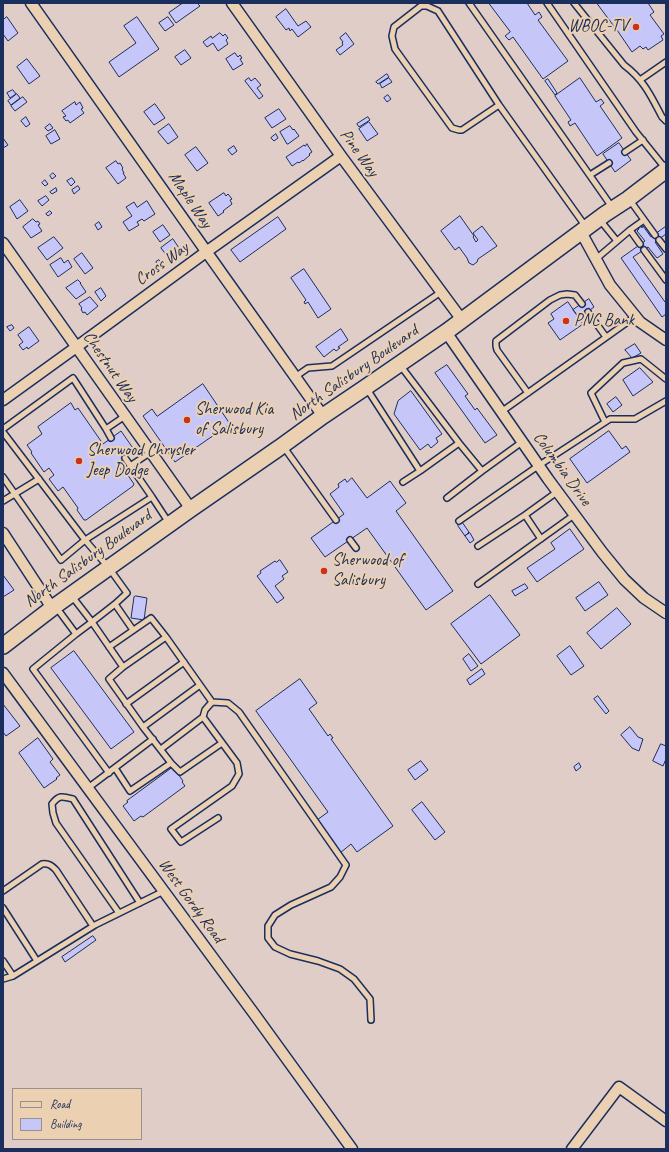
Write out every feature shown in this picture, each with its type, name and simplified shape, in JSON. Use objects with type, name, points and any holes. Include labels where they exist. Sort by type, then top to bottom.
[{"type":"main road","name":"North Salisbury Boulevard","points":[[3,646],[54,607],[191,509],[446,332],[666,170]]},
{"type":"street","name":"Maple Way","points":[[31,3],[323,416]]},
{"type":"street","name":"Pine Way","points":[[232,3],[341,156],[462,320]]},
{"type":"street","name":"Cross Way","points":[[3,400],[341,156]]},
{"type":"street","points":[[584,230],[596,259],[610,285],[645,325],[666,340]]},
{"type":"street","name":"Chestnut Way","points":[[3,243],[191,509]]},
{"type":"street","name":"Columbia Drive","points":[[446,332],[523,442],[538,466],[602,552],[624,579],[644,598],[666,613]]},
{"type":"street","points":[[3,533],[54,607]]},
{"type":"street","name":"West Gordy Road","points":[[3,673],[352,1149]]},
{"type":"street","points":[[572,1149],[619,1087],[666,1121]]},
{"type":"lane","points":[[469,3],[613,208]]},
{"type":"lane","points":[[547,3],[643,140],[666,170]]},
{"type":"lane","points":[[574,3],[624,65],[646,86],[662,117],[666,121]]},
{"type":"lane","points":[[499,105],[462,130],[452,128],[395,49],[392,36],[394,27],[421,6],[427,6],[438,12],[584,230]]},
{"type":"lane","points":[[640,80],[666,62]]},
{"type":"lane","points":[[625,152],[643,140]]},
{"type":"lane","points":[[590,175],[609,163]]},
{"type":"lane","points":[[628,199],[651,232]]},
{"type":"lane","points":[[599,218],[617,241]]},
{"type":"lane","points":[[596,259],[644,220]]},
{"type":"lane","points":[[630,230],[640,240]]},
{"type":"lane","points":[[659,240],[666,248]]},
{"type":"lane","points":[[644,250],[666,280]]},
{"type":"lane","points":[[295,377],[308,368],[332,366],[441,292]]},
{"type":"lane","points":[[528,393],[498,350],[496,341],[550,300],[560,295],[575,295],[582,304]]},
{"type":"lane","points":[[588,312],[606,337]]},
{"type":"lane","points":[[501,412],[636,316]]},
{"type":"lane","points":[[605,422],[591,393],[623,363],[641,359],[666,379]]},
{"type":"lane","points":[[400,364],[459,443],[482,471]]},
{"type":"lane","points":[[109,773],[34,669],[127,593],[3,431],[73,378],[112,438]]},
{"type":"lane","points":[[366,387],[420,471]]},
{"type":"lane","points":[[459,521],[538,466],[610,419],[635,419],[666,402]]},
{"type":"lane","points":[[106,429],[125,416]]},
{"type":"lane","points":[[447,498],[523,442]]},
{"type":"lane","points":[[403,482],[459,443]]},
{"type":"lane","points":[[282,446],[336,520]]},
{"type":"lane","points":[[130,466],[151,452]]},
{"type":"lane","points":[[125,458],[170,524]]},
{"type":"lane","points":[[3,477],[61,560],[85,540],[152,497]]},
{"type":"lane","points":[[3,501],[39,479]]},
{"type":"lane","points":[[478,546],[557,492]]},
{"type":"lane","points":[[525,515],[542,539]]},
{"type":"lane","points":[[478,584],[574,515]]},
{"type":"lane","points":[[350,540],[356,548]]},
{"type":"lane","points":[[71,595],[92,622],[123,667]]},
{"type":"lane","points":[[115,604],[133,630]]},
{"type":"lane","points":[[54,607],[76,634]]},
{"type":"lane","points":[[109,647],[151,618],[212,702]]},
{"type":"lane","points":[[166,637],[108,679],[153,740],[180,772],[222,743]]},
{"type":"lane","points":[[126,704],[184,662]]},
{"type":"lane","points":[[143,727],[200,686]]},
{"type":"lane","points":[[218,818],[181,842],[171,829],[232,786],[239,774],[237,763],[204,717],[204,710],[212,702],[228,703],[239,712],[346,866],[340,877],[331,887],[291,905],[275,915],[268,926],[268,938],[275,947],[290,954],[318,961],[340,969],[354,979],[370,999],[371,1020]]},
{"type":"lane","points":[[161,749],[204,717]]},
{"type":"lane","points":[[88,788],[153,740]]},
{"type":"lane","points":[[115,768],[130,791],[171,763]]},
{"type":"lane","points":[[119,913],[56,823],[52,804],[57,798],[64,796],[73,799],[140,903]]},
{"type":"lane","points":[[3,891],[42,864],[46,863],[56,870],[93,926]]},
{"type":"lane","points":[[3,980],[13,976],[93,926],[164,891]]},
{"type":"lane","points":[[3,908],[37,961]]},
{"type":"lane","points":[[3,961],[13,976]]},
{"type":"building","points":[[183,3],[197,3],[200,6],[176,23],[169,13]]},
{"type":"building","points":[[489,3],[527,3],[535,15],[539,12],[542,17],[538,20],[568,61],[543,79],[513,37],[509,40],[505,36],[510,32]]},
{"type":"building","name":"WBOC-TV","points":[[597,3],[648,3],[654,12],[650,15],[664,34],[661,36],[663,40],[648,50],[646,47],[643,49],[640,46],[632,52],[617,30],[615,31],[612,28],[614,27]]},
{"type":"building","points":[[286,9],[298,26],[306,21],[311,27],[298,37],[292,29],[290,31],[289,28],[286,30],[276,17]]},
{"type":"building","points":[[7,17],[18,33],[8,41],[3,34],[3,20]]},
{"type":"building","points":[[137,17],[159,49],[119,77],[109,62],[136,43],[124,26]]},
{"type":"building","points":[[168,17],[174,25],[165,31],[159,23]]},
{"type":"building","points":[[220,33],[223,36],[225,34],[228,38],[226,40],[228,44],[218,51],[213,43],[207,47],[203,42],[211,36],[212,38]]},
{"type":"building","points":[[346,33],[354,44],[340,55],[336,50],[343,45],[340,38]]},
{"type":"building","points":[[185,50],[191,58],[181,65],[175,57]]},
{"type":"building","points":[[235,53],[238,57],[240,55],[242,58],[240,59],[243,64],[233,70],[226,59]]},
{"type":"building","points":[[27,59],[40,76],[29,84],[17,67]]},
{"type":"building","points":[[387,74],[389,77],[378,84],[376,82]]},
{"type":"building","points":[[249,78],[251,81],[255,78],[261,85],[257,88],[263,96],[259,99],[245,81]]},
{"type":"building","points":[[389,78],[392,82],[382,88],[380,84]]},
{"type":"building","points":[[580,78],[596,102],[601,99],[604,103],[600,106],[622,138],[597,156],[575,123],[570,126],[568,122],[571,120],[555,96]]},
{"type":"building","points":[[548,79],[557,93],[555,95],[545,81]]},
{"type":"building","points":[[13,90],[16,94],[10,98],[7,93]]},
{"type":"building","points":[[17,94],[20,98],[11,105],[8,101]]},
{"type":"building","points":[[388,95],[391,99],[387,102],[384,98]]},
{"type":"building","points":[[23,97],[27,102],[15,111],[11,106]]},
{"type":"building","points":[[75,102],[76,105],[80,102],[83,108],[81,109],[84,113],[70,123],[63,117],[66,116],[62,111]]},
{"type":"building","points":[[155,104],[165,118],[154,125],[144,112]]},
{"type":"building","points":[[279,109],[286,119],[272,128],[265,118]]},
{"type":"building","points":[[26,117],[30,124],[26,127],[21,121]]},
{"type":"building","points":[[368,117],[370,120],[359,127],[357,124]]},
{"type":"building","points":[[369,122],[378,134],[367,141],[359,129]]},
{"type":"building","points":[[50,124],[53,128],[48,131],[45,128]]},
{"type":"building","points":[[169,124],[178,137],[168,144],[158,132]]},
{"type":"building","points":[[290,126],[299,136],[287,144],[280,132]]},
{"type":"building","points":[[55,130],[60,139],[51,144],[46,136]]},
{"type":"building","points":[[276,134],[278,138],[274,141],[271,138]]},
{"type":"building","points":[[3,138],[8,145],[3,148]]},
{"type":"building","points":[[619,143],[631,160],[615,172],[603,154]]},
{"type":"building","points":[[307,144],[312,152],[309,154],[310,155],[303,161],[292,166],[286,157]]},
{"type":"building","points":[[234,146],[237,151],[232,155],[228,150]]},
{"type":"building","points":[[196,147],[208,163],[197,171],[185,155]]},
{"type":"building","points":[[116,161],[118,164],[120,163],[123,168],[123,173],[126,178],[118,184],[106,168]]},
{"type":"building","points":[[53,173],[56,176],[52,179],[50,176]]},
{"type":"building","points":[[72,178],[75,182],[71,186],[67,181]]},
{"type":"building","points":[[45,180],[48,184],[45,186],[42,183]]},
{"type":"building","points":[[78,186],[80,189],[74,194],[72,190]]},
{"type":"building","points":[[56,188],[57,191],[52,194],[50,192]]},
{"type":"building","points":[[224,193],[226,196],[228,194],[232,199],[230,200],[232,204],[218,216],[209,203]]},
{"type":"building","points":[[46,196],[49,200],[42,206],[38,201]]},
{"type":"building","points":[[20,200],[28,211],[17,219],[10,207]]},
{"type":"building","points":[[147,201],[155,214],[144,221],[142,219],[137,222],[139,225],[129,231],[123,222],[132,216],[126,207],[134,202],[137,207]]},
{"type":"building","points":[[50,211],[52,213],[48,216],[46,214]]},
{"type":"building","points":[[460,216],[474,236],[473,237],[476,242],[478,240],[473,233],[482,226],[497,246],[478,259],[473,265],[469,263],[459,247],[455,250],[441,231]]},
{"type":"building","points":[[278,217],[286,229],[240,262],[231,250]]},
{"type":"building","points":[[33,219],[36,222],[38,221],[40,224],[38,225],[42,231],[31,238],[23,227]]},
{"type":"building","points":[[99,222],[102,227],[98,230],[95,225]]},
{"type":"building","points":[[640,224],[651,237],[666,226],[666,234],[655,242],[663,254],[657,258],[648,247],[633,257],[665,302],[666,301],[666,314],[662,317],[621,258],[645,241],[637,231],[639,229],[637,226]]},
{"type":"building","points":[[163,225],[170,235],[160,242],[153,232]]},
{"type":"building","points":[[54,237],[63,248],[47,260],[38,248]]},
{"type":"building","points":[[173,239],[181,251],[170,260],[161,248]]},
{"type":"building","points":[[82,253],[93,268],[85,274],[74,259]]},
{"type":"building","points":[[61,258],[64,263],[68,260],[72,267],[58,277],[50,265]]},
{"type":"building","points":[[159,260],[162,265],[159,267],[156,262]]},
{"type":"building","points":[[304,269],[331,309],[318,318],[308,302],[305,304],[304,302],[306,300],[291,278]]},
{"type":"building","points":[[78,280],[86,292],[76,299],[66,288]]},
{"type":"building","points":[[101,288],[106,296],[101,301],[95,292]]},
{"type":"building","points":[[90,297],[98,306],[87,315],[85,312],[83,313],[79,304]]},
{"type":"building","points":[[589,299],[594,307],[579,318],[573,310]]},
{"type":"building","name":"PNC Bank","points":[[568,302],[583,324],[560,340],[548,323],[554,319],[551,314]]},
{"type":"building","points":[[12,325],[14,328],[10,331],[7,327]]},
{"type":"building","points":[[29,327],[39,341],[28,349],[27,347],[23,350],[19,345],[23,342],[18,335]]},
{"type":"building","points":[[341,329],[348,340],[338,347],[340,348],[336,351],[334,349],[324,357],[316,347]]},
{"type":"building","points":[[635,344],[641,353],[632,358],[625,350]]},
{"type":"building","points":[[447,365],[468,394],[465,396],[475,410],[477,408],[497,435],[485,443],[435,373]]},
{"type":"building","points":[[640,368],[653,382],[633,396],[623,380]]},
{"type":"building","name":"Sherwood Kia of Salisbury","points":[[203,384],[230,424],[175,462],[143,416],[152,409],[157,416]]},
{"type":"building","points":[[411,391],[442,434],[436,438],[438,442],[431,448],[428,444],[420,450],[394,414],[398,401]]},
{"type":"building","points":[[616,397],[622,405],[613,412],[607,404]]},
{"type":"building","name":"Sherwood Chrysler Jeep Dodge","points":[[71,403],[75,410],[78,408],[103,444],[121,431],[135,451],[117,464],[125,475],[127,474],[134,484],[133,486],[86,520],[84,520],[77,510],[78,508],[63,487],[58,491],[49,479],[54,475],[49,468],[44,472],[27,445],[42,434],[38,427]]},
{"type":"building","points":[[609,431],[622,449],[626,446],[630,452],[587,483],[570,459]]},
{"type":"building","points":[[352,478],[367,498],[390,481],[406,503],[396,511],[453,591],[426,610],[367,528],[325,557],[311,538],[344,514],[330,494],[339,487],[338,484],[345,479],[347,482]]},
{"type":"building","points":[[462,522],[469,532],[465,536],[458,526]]},
{"type":"building","points":[[570,529],[584,549],[537,582],[527,568],[555,549],[551,543]]},
{"type":"building","points":[[470,533],[474,540],[470,543],[465,536]]},
{"type":"building","points":[[280,560],[288,572],[282,576],[284,579],[275,586],[284,598],[277,603],[257,576],[261,573],[260,571],[275,561]]},
{"type":"building","points":[[3,575],[14,590],[3,597]]},
{"type":"building","points":[[599,582],[608,595],[585,611],[576,598]]},
{"type":"building","points":[[525,584],[528,588],[515,596],[512,591]]},
{"type":"building","points":[[490,595],[520,635],[481,664],[451,624]]},
{"type":"building","points":[[134,597],[147,598],[144,620],[131,618]]},
{"type":"building","points":[[617,608],[631,624],[601,649],[587,633]]},
{"type":"building","points":[[570,646],[584,666],[571,675],[557,656]]},
{"type":"building","points":[[74,651],[134,732],[111,749],[51,668]]},
{"type":"building","points":[[469,654],[478,666],[471,671],[463,659]]},
{"type":"building","points":[[482,669],[485,674],[470,685],[467,680]]},
{"type":"building","points":[[300,679],[317,703],[309,709],[328,736],[330,734],[333,738],[331,739],[393,826],[357,852],[351,844],[340,853],[317,820],[328,812],[256,711]]},
{"type":"building","points":[[598,696],[609,711],[606,714],[594,699]]},
{"type":"building","points":[[3,704],[20,726],[6,736],[3,732]]},
{"type":"building","points":[[630,727],[638,737],[643,739],[639,751],[632,748],[621,735]]},
{"type":"building","points":[[38,738],[53,759],[50,762],[60,775],[56,778],[57,779],[44,788],[19,753]]},
{"type":"building","points":[[661,744],[666,746],[666,759],[663,766],[653,761]]},
{"type":"building","points":[[421,761],[428,770],[415,780],[408,770]]},
{"type":"building","points":[[579,763],[581,767],[576,771],[574,767]]},
{"type":"building","points":[[172,768],[175,772],[176,771],[185,786],[143,817],[141,816],[134,821],[123,806],[128,802],[127,801]]},
{"type":"building","points":[[422,802],[445,832],[435,840],[412,810]]},
{"type":"building","points":[[93,936],[96,940],[65,962],[62,957]]},
{"type":"place","name":"WBOC-TV","points":[[636,27]]},
{"type":"place","name":"PNC Bank","points":[[566,321]]},
{"type":"place","name":"Sherwood Kia of Salisbury","points":[[187,420]]},
{"type":"place","name":"Sherwood Chrysler Jeep Dodge","points":[[79,461]]},
{"type":"place","name":"Sherwood of Salisbury","points":[[324,571]]}]
